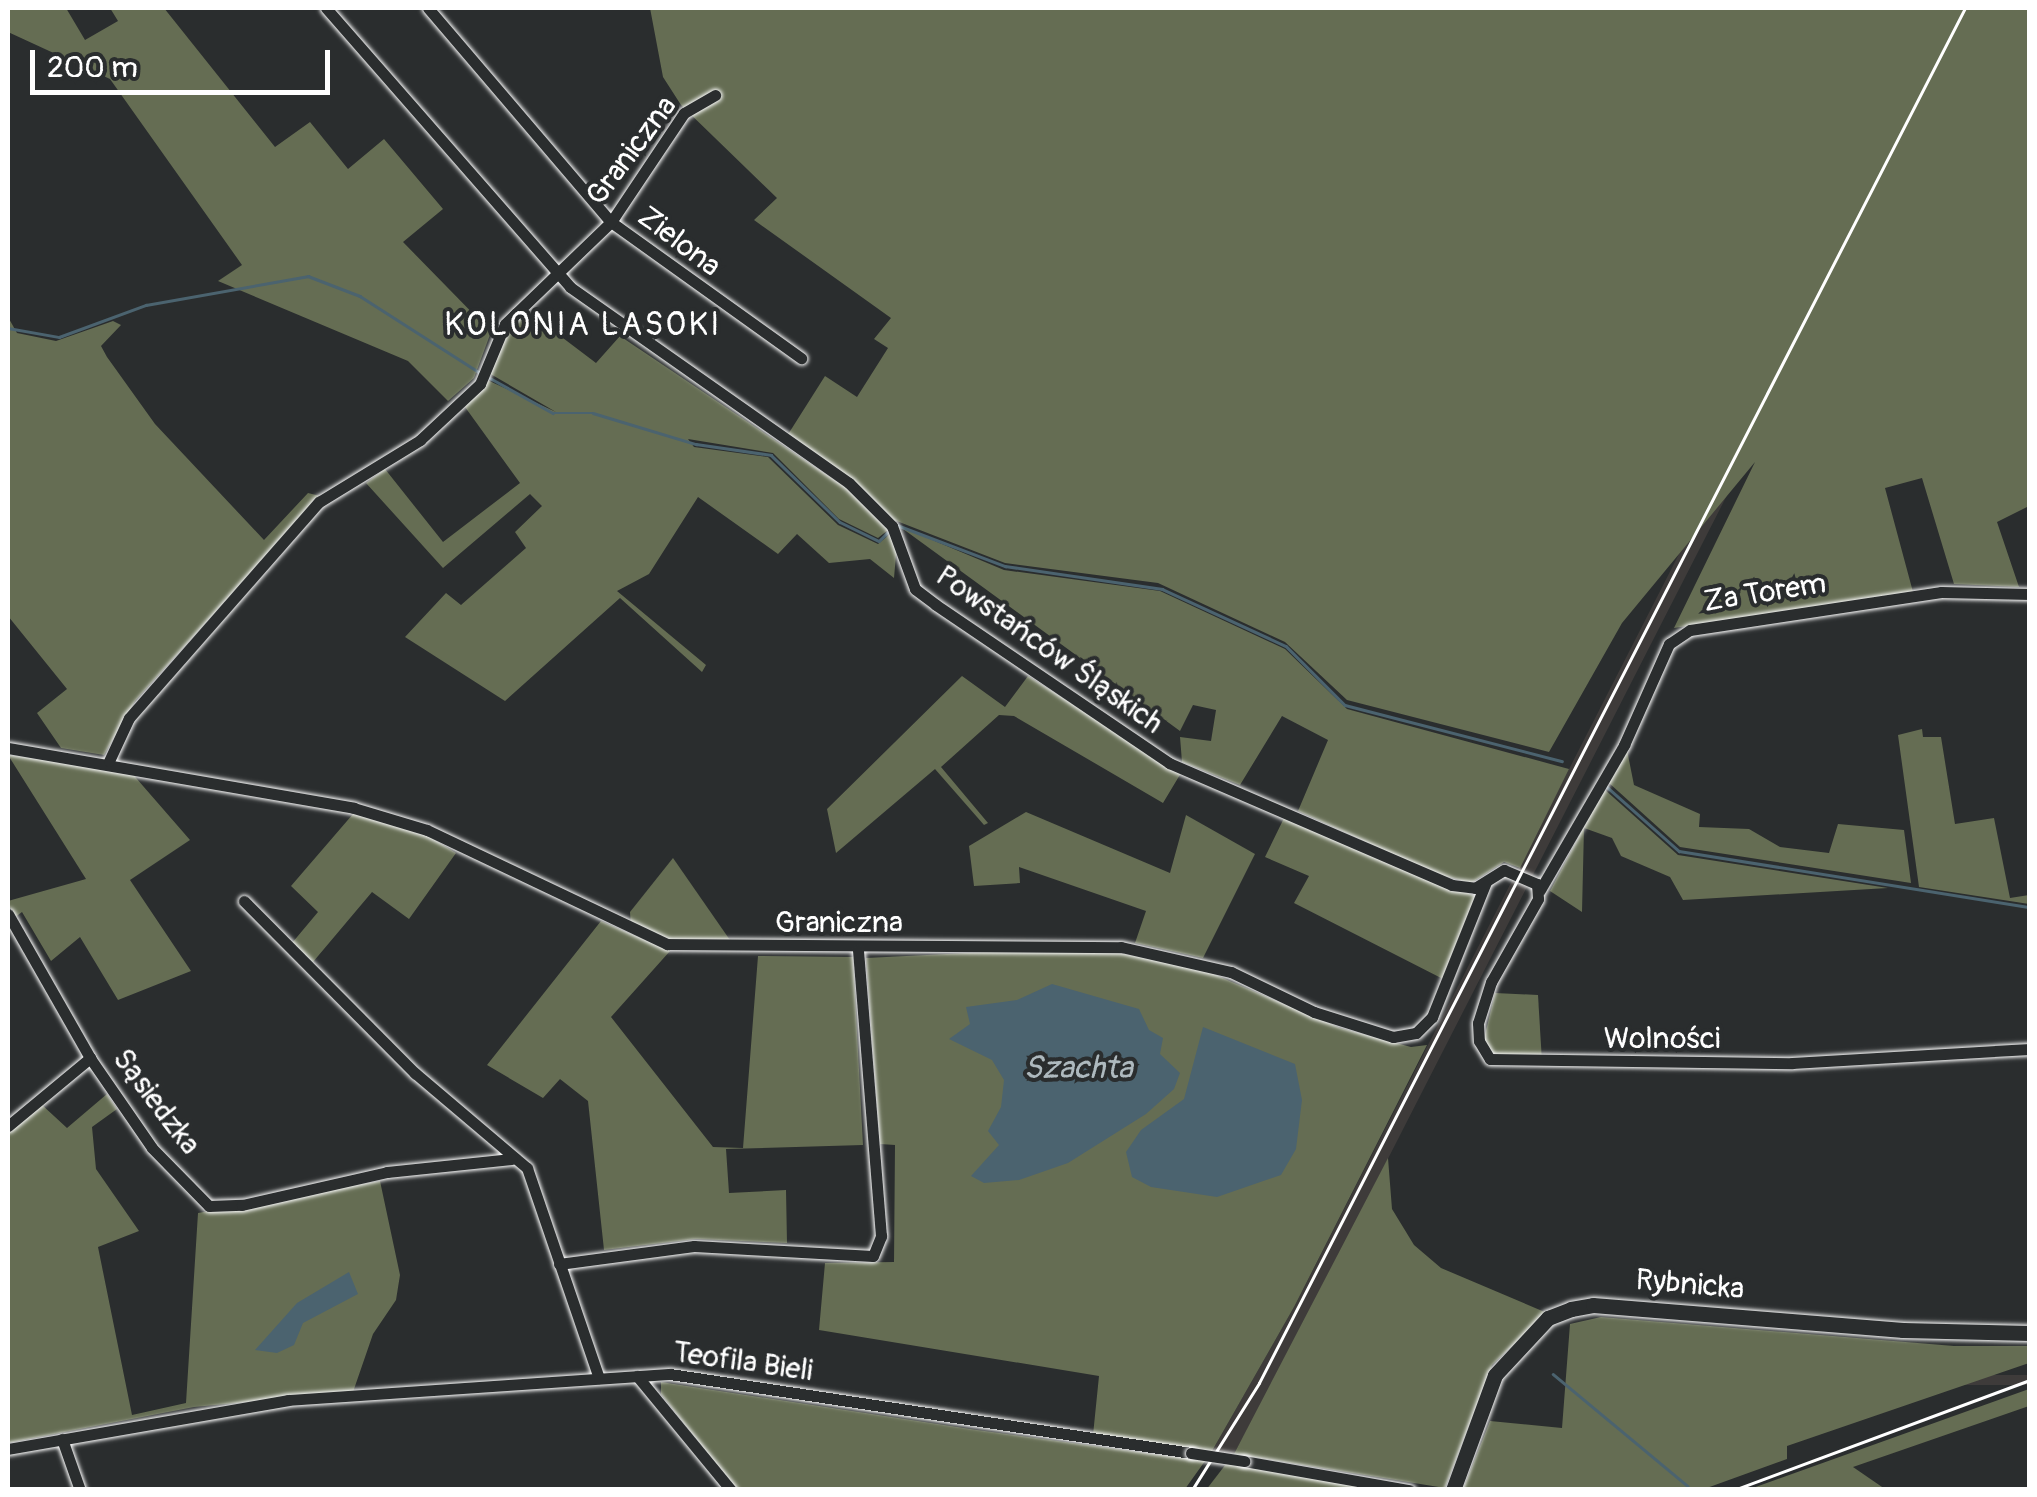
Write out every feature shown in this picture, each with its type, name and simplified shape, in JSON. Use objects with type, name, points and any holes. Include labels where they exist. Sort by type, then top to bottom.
[{"type":"street","name":"Powstańców Śląskich","points":[[326,8],[557,272],[632,336],[849,482],[892,526],[914,589],[1100,720],[1170,762],[1452,885],[1486,882],[1504,870],[1538,887]]},
{"type":"street","name":"Zielona","points":[[428,8],[611,222],[801,358]]},
{"type":"street","name":"Graniczna","points":[[109,761],[129,718],[318,502],[420,440],[480,384],[504,324],[611,222],[684,113],[715,94]]},
{"type":"street","name":"Za Torem","points":[[1538,887],[1624,744],[1669,644],[1690,630],[1940,592],[2030,594]]},
{"type":"street","name":"Graniczna","points":[[8,748],[109,761],[354,808],[428,830],[667,944],[858,950],[1121,947],[1231,972],[1314,1012],[1402,1037],[1421,1030],[1432,1017],[1486,882]]},
{"type":"street","name":"Wolności","points":[[1538,887],[1491,982],[1478,1023],[1483,1052],[1499,1062],[1774,1063],[2030,1049]]},
{"type":"street","points":[[244,901],[319,982],[534,1181],[599,1378]]},
{"type":"street","name":"Sąsiedzka","points":[[8,914],[90,1058],[152,1148],[209,1206],[242,1205],[387,1172],[511,1159]]},
{"type":"street","points":[[559,1264],[694,1246],[872,1256],[881,1236],[858,950]]},
{"type":"street","points":[[8,1126],[90,1058]]},
{"type":"street","name":"Rybnicka","points":[[1453,1490],[1496,1374],[1548,1318],[1572,1309],[1592,1304],[1903,1330],[2030,1333]]},
{"type":"street","points":[[655,1374],[658,1401]]},
{"type":"street","name":"Teofila Bieli","points":[[8,1450],[288,1400],[655,1374],[1409,1490]]},
{"type":"street","points":[[636,1376],[718,1483],[731,1490]]},
{"type":"street","points":[[62,1439],[80,1490]]},
{"type":"shaded area","points":[[1976,8],[1279,1372],[1234,1454],[1212,1451],[1294,1307],[1702,509]]},
{"type":"shaded area","points":[[1702,1375],[2029,1375],[2029,1385],[1702,1385]]},
{"type":"green space","points":[[8,8],[66,8],[85,40],[118,21],[110,8],[164,8],[275,147],[310,122],[348,169],[384,139],[443,209],[403,242],[491,332],[474,378],[448,401],[408,361],[218,281],[242,265],[110,79],[8,32]]},
{"type":"green space","points":[[650,8],[2029,8],[2029,506],[1997,522],[2019,587],[1954,584],[1922,478],[1885,488],[1913,592],[1674,628],[1755,462],[1622,623],[1549,752],[1347,700],[1285,642],[1158,583],[1005,563],[894,520],[861,487],[787,436],[825,376],[857,397],[888,348],[874,339],[891,318],[754,220],[777,198],[681,105],[663,77]]},
{"type":"green space","points":[[522,307],[596,363],[620,336],[846,488],[888,530],[878,538],[839,519],[773,453],[688,439],[694,447],[768,457],[838,525],[878,544],[890,534],[897,544],[894,578],[870,559],[829,563],[797,534],[778,554],[698,497],[649,574],[617,591],[706,665],[702,672],[620,598],[505,701],[405,637],[446,593],[461,605],[526,548],[515,532],[542,506],[530,494],[443,568],[366,483],[385,469],[443,542],[520,483],[465,407],[485,379],[556,412],[487,372]]},
{"type":"green space","points":[[8,317],[17,333],[56,341],[113,321],[121,325],[101,346],[107,357],[155,424],[264,540],[308,493],[320,496],[135,701],[104,755],[61,748],[37,713],[67,689],[8,616]]},
{"type":"green space","points":[[899,526],[1004,570],[1160,591],[1285,649],[1347,709],[1569,769],[1520,868],[1504,862],[1471,883],[1437,874],[1298,811],[1328,740],[1282,716],[1240,785],[1182,762],[1180,737],[1211,741],[1216,710],[1193,705],[1180,731]]},
{"type":"green space","points":[[962,676],[1005,707],[1028,676],[1181,773],[1163,803],[1014,716],[999,715],[941,767],[988,823],[984,825],[935,769],[836,853],[827,809]]},
{"type":"green space","points":[[1922,729],[1923,737],[1941,737],[1955,824],[1994,818],[2010,898],[2029,895],[2029,904],[1919,887],[1898,735]]},
{"type":"green space","points":[[1627,750],[1634,785],[1700,814],[1699,827],[1749,829],[1780,847],[1829,853],[1838,824],[1904,830],[1911,883],[1680,847],[1609,783]]},
{"type":"green space","points":[[8,755],[130,771],[190,840],[130,880],[191,971],[118,1000],[80,937],[51,961],[22,912],[14,918],[8,901],[86,879]]},
{"type":"green space","points":[[1604,789],[1678,855],[1888,888],[1683,900],[1670,877],[1621,856],[1612,838],[1584,828],[1582,912],[1550,891]]},
{"type":"green space","points":[[1026,812],[1170,873],[1186,815],[1255,854],[1203,958],[1135,943],[1146,911],[1019,867],[1020,883],[974,886],[969,846]]},
{"type":"green space","points":[[353,814],[418,830],[456,853],[409,919],[372,892],[313,962],[292,943],[318,912],[291,886]]},
{"type":"green space","points":[[1285,816],[1477,897],[1445,980],[1294,903],[1309,876],[1265,857]]},
{"type":"green space","points":[[673,858],[732,943],[677,943],[631,926],[630,912]]},
{"type":"green space","points":[[601,921],[670,951],[611,1017],[713,1147],[743,1148],[758,956],[853,957],[863,1145],[726,1149],[729,1193],[786,1190],[787,1243],[696,1239],[604,1250],[588,1101],[560,1079],[543,1098],[487,1065]]},
{"type":"green space","points":[[1088,947],[1204,970],[1340,1028],[1411,1047],[1427,1045],[1294,1307],[1212,1451],[1093,1435],[1099,1376],[819,1330],[825,1263],[894,1262],[895,1145],[880,1144],[866,958]]},
{"type":"green space","points":[[1495,993],[1538,995],[1542,1062],[1491,1053],[1484,1039]]},
{"type":"green space","points":[[107,1094],[117,1109],[92,1127],[96,1169],[139,1231],[98,1247],[132,1415],[186,1403],[198,1213],[380,1181],[400,1275],[396,1300],[373,1334],[353,1392],[194,1407],[8,1443],[8,1132],[41,1104],[67,1128]]},
{"type":"green space","points":[[1388,1158],[1392,1209],[1414,1245],[1441,1268],[1547,1313],[1492,1365],[1445,1488],[1234,1454]]},
{"type":"green space","points":[[1601,1317],[1954,1346],[2029,1346],[2029,1363],[1787,1446],[1787,1459],[1704,1489],[1463,1489],[1490,1421],[1562,1428],[1570,1324]]},
{"type":"green space","points":[[661,1382],[1205,1461],[1185,1489],[736,1489],[661,1394]]},
{"type":"green space","points":[[2029,1389],[2029,1406],[1853,1467],[1885,1489],[1750,1489]]},
{"type":"green space","points":[[1226,1464],[1308,1475],[1377,1490],[1206,1490]]},
{"type":"water","name":"Szachta","points":[[1052,984],[1139,1009],[1149,1030],[1163,1038],[1160,1054],[1180,1073],[1174,1089],[1146,1114],[1068,1163],[1019,1180],[984,1183],[971,1176],[999,1145],[988,1131],[1001,1107],[1004,1080],[992,1060],[949,1039],[970,1024],[966,1007],[1017,1000]]},
{"type":"water","points":[[1203,1027],[1295,1064],[1302,1100],[1296,1149],[1281,1175],[1217,1197],[1151,1187],[1132,1177],[1126,1152],[1141,1130],[1184,1099]]},
{"type":"water","points":[[349,1272],[358,1294],[303,1323],[294,1345],[277,1353],[255,1350],[297,1303]]},
{"type":"waterway","points":[[8,328],[59,337],[146,305],[308,276],[360,296],[479,372]]},
{"type":"waterway","points":[[490,378],[553,413],[593,413],[696,444],[771,455],[840,522],[879,541],[888,532]]},
{"type":"waterway","points":[[897,525],[1005,566],[1162,589],[1286,646],[1345,705],[1562,761]]},
{"type":"waterway","points":[[1606,786],[1679,851],[2030,907]]},
{"type":"waterway","points":[[1553,1374],[1688,1486]]},
{"type":"railway","points":[[1192,1490],[1259,1383],[1965,8]]},
{"type":"railway","points":[[1734,1490],[2030,1380]]},
{"type":"district","name":"KOLONIA LASOKI","points":[[583,325]]}]
